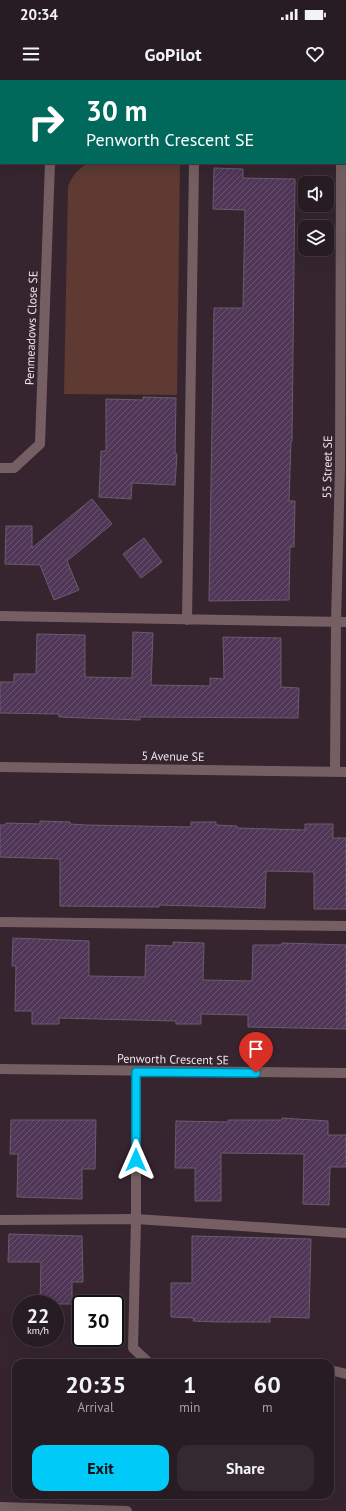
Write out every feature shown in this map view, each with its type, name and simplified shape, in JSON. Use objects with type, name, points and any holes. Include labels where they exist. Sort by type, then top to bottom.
[{"type":"street","name":"Penmeadows Close SE","points":[[0,468],[14,468],[40,444],[50,164]]},
{"type":"street","points":[[187,620],[194,164]]},
{"type":"street","name":"55 Street SE","points":[[335,772],[341,622],[343,468],[341,164]]},
{"type":"street","points":[[0,616],[341,622]]},
{"type":"street","name":"5 Avenue SE","points":[[0,767],[346,772]]},
{"type":"street","points":[[0,922],[346,926]]},
{"type":"street","name":"Penworth Crescent SE","points":[[0,1069],[136,1072],[346,1073]]},
{"type":"street","points":[[136,1072],[136,1219],[133,1348],[145,1359]]},
{"type":"street","points":[[0,1220],[136,1219],[346,1233]]},
{"type":"street","points":[[334,1371],[346,1374]]},
{"type":"street","points":[[0,1507],[127,1511]]},
{"type":"shaded area","points":[[88,164],[180,164],[177,395],[64,394],[68,187],[71,179]]},
{"type":"building","points":[[214,168],[243,169],[243,178],[295,179],[292,441],[289,501],[295,501],[294,547],[290,547],[289,600],[209,601],[214,308],[243,308],[245,210],[213,209]]},
{"type":"building","points":[[143,397],[176,398],[175,454],[177,454],[175,485],[132,483],[131,499],[99,497],[101,451],[106,451],[106,399],[143,400]]},
{"type":"building","points":[[92,499],[112,524],[67,561],[79,590],[54,600],[40,565],[5,564],[6,526],[32,526],[32,548]]},
{"type":"building","points":[[144,538],[162,562],[141,578],[123,554]]},
{"type":"building","points":[[133,632],[153,633],[151,685],[210,686],[210,678],[224,679],[223,637],[281,638],[281,687],[299,688],[298,718],[140,717],[140,720],[59,717],[59,714],[0,713],[0,682],[14,682],[14,674],[36,674],[37,634],[85,635],[85,677],[132,678]]},
{"type":"building","points":[[40,821],[70,822],[70,824],[86,825],[191,827],[191,822],[216,822],[216,825],[237,826],[237,828],[305,830],[305,824],[333,824],[333,838],[346,838],[346,909],[314,909],[314,872],[266,871],[265,908],[159,905],[159,907],[60,906],[60,859],[0,857],[0,825],[6,825],[6,823],[40,824]]},
{"type":"building","points":[[13,938],[89,941],[89,976],[145,977],[146,945],[173,946],[173,942],[204,943],[203,980],[252,981],[253,945],[282,945],[282,943],[346,945],[346,1029],[248,1027],[248,1015],[201,1014],[201,1024],[176,1024],[176,1021],[59,1018],[59,1024],[32,1024],[32,1011],[15,1011],[16,966],[12,966]]},
{"type":"building","points":[[282,1118],[328,1121],[328,1135],[346,1135],[346,1167],[330,1167],[329,1205],[303,1204],[304,1154],[221,1153],[221,1201],[195,1201],[195,1168],[175,1168],[176,1121],[228,1122],[228,1120],[282,1120]]},
{"type":"building","points":[[11,1120],[96,1120],[95,1169],[82,1169],[82,1199],[17,1197],[18,1154],[10,1154]]},
{"type":"building","points":[[9,1234],[82,1236],[83,1282],[72,1282],[72,1304],[64,1304],[64,1295],[40,1295],[41,1262],[8,1262]]},
{"type":"building","points":[[192,1236],[311,1239],[309,1318],[270,1317],[270,1322],[217,1322],[193,1321],[194,1318],[171,1317],[171,1283],[192,1283]]},
{"type":"route","points":[[136,1160],[136,1072],[256,1073]]}]
